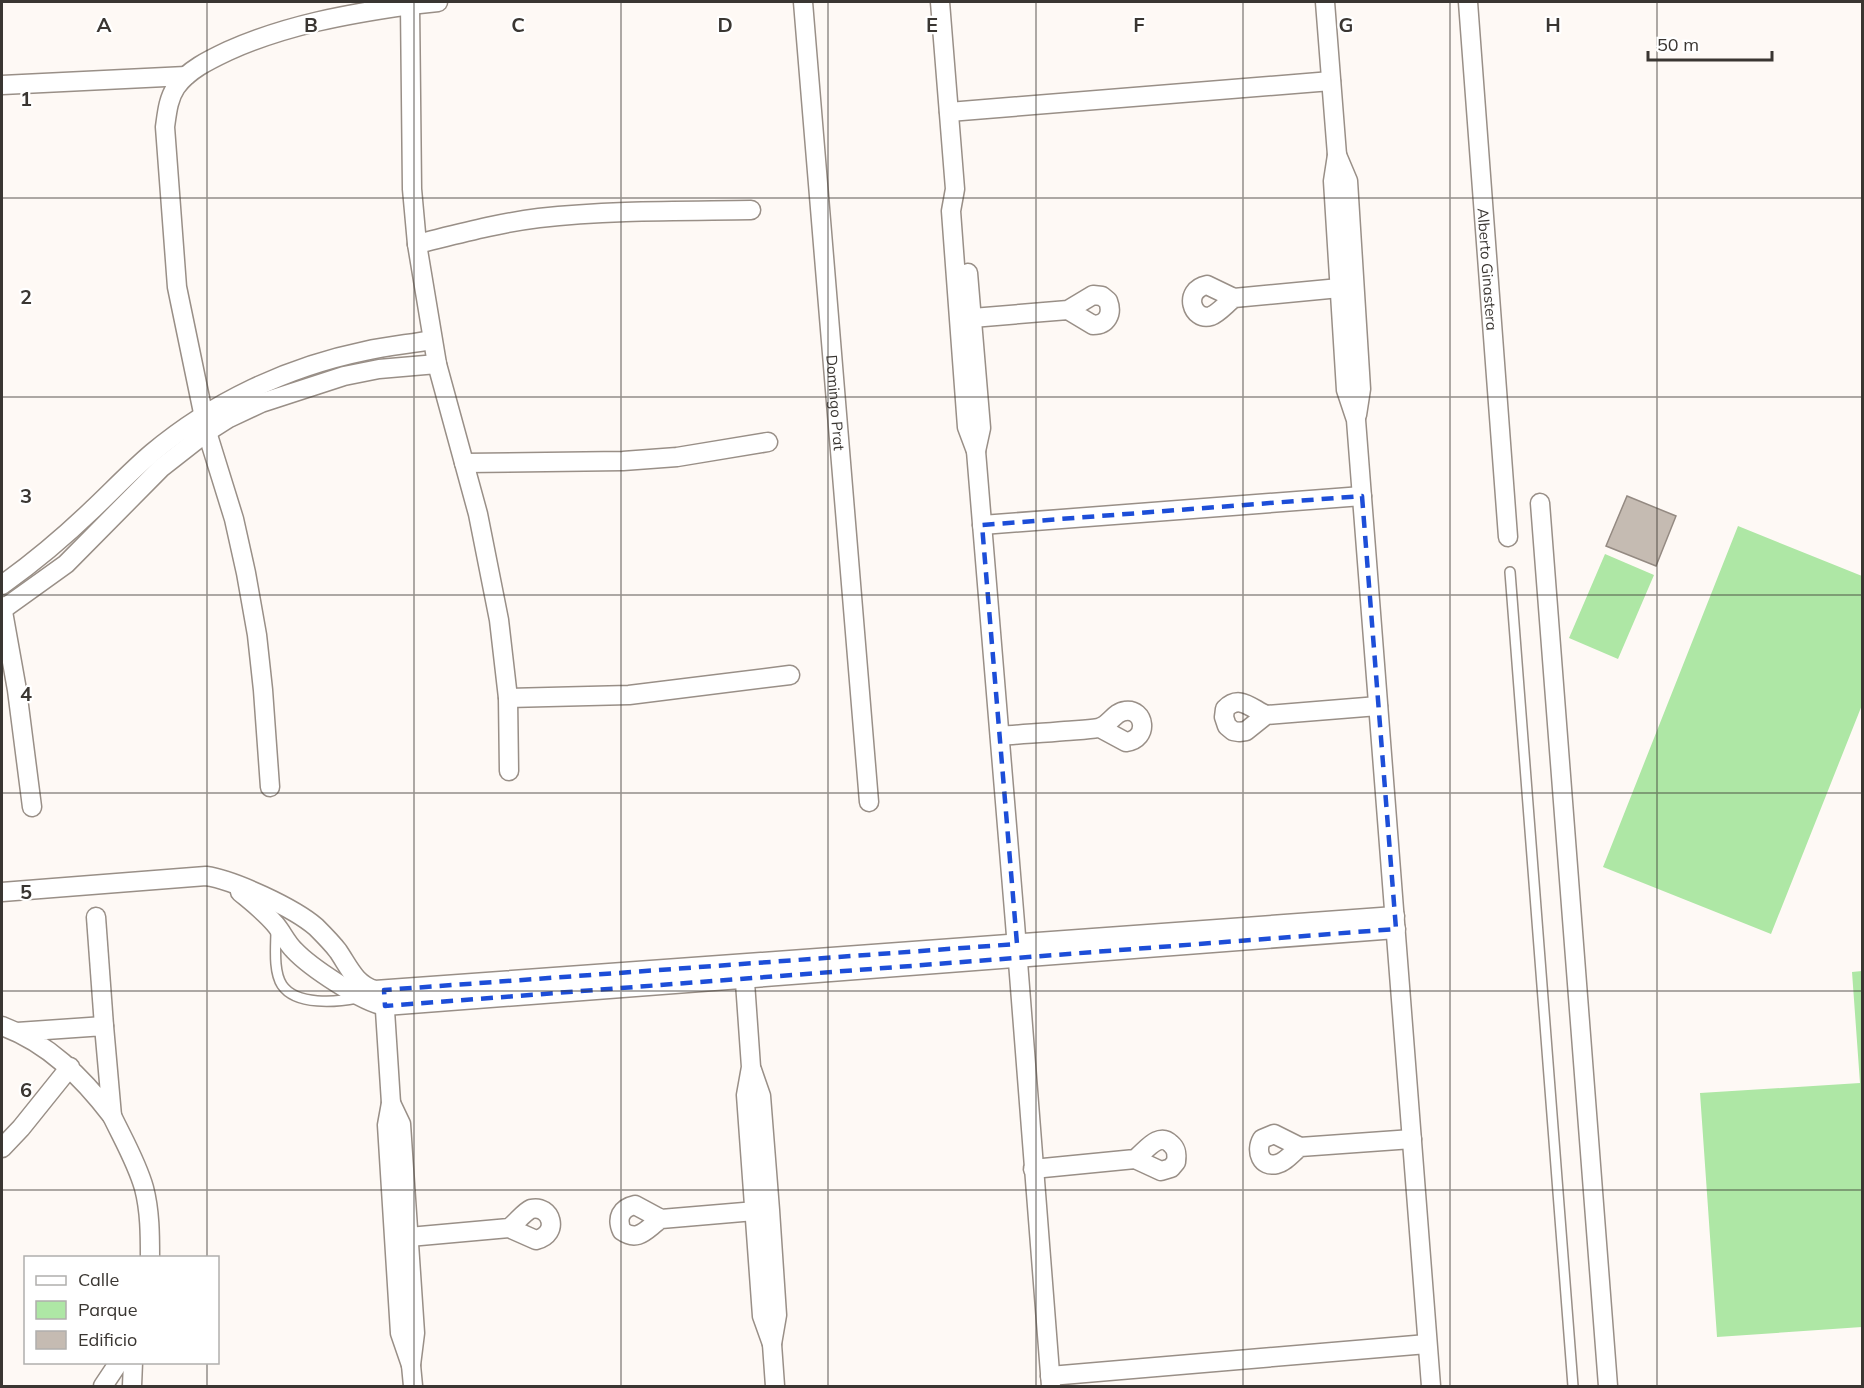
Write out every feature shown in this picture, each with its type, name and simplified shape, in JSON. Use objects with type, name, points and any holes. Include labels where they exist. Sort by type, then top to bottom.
[{"type":"street","points":[[270,788],[257,635],[246,573],[234,519],[205,424],[177,287],[165,127],[168,103],[175,88],[186,76],[209,60],[264,36],[303,24],[349,14],[438,2]]},
{"type":"street","name":"Domingo Prat","points":[[803,2],[869,802]]},
{"type":"street","points":[[940,2],[955,189],[963,210],[966,319],[981,428],[976,452],[1018,951],[1050,1381],[1427,1344]]},
{"type":"street","points":[[1325,2],[1337,155],[1348,181],[1347,288],[1361,388],[1356,420],[1431,1386]]},
{"type":"street","name":"Alberto Ginastera","points":[[1468,2],[1508,537]]},
{"type":"street","points":[[410,5],[412,189],[417,244],[436,363],[464,463],[499,620],[508,698],[509,771]]},
{"type":"street","points":[[2,85],[186,76]]},
{"type":"street","points":[[949,112],[1331,81]]},
{"type":"street","points":[[417,244],[499,224],[541,218],[636,212],[751,210]]},
{"type":"street","points":[[1234,298],[1347,288]]},
{"type":"street","points":[[966,319],[1068,310]]},
{"type":"street","points":[[32,807],[17,690],[2,608],[66,564],[205,424],[221,404],[274,379],[316,363],[366,350],[432,340]]},
{"type":"street","points":[[2,585],[35,561],[151,453],[205,424],[229,418],[261,403],[313,385],[380,369],[436,363]]},
{"type":"street","points":[[464,463],[623,461],[677,457],[768,442]]},
{"type":"street","points":[[982,525],[1362,496]]},
{"type":"street","points":[[1540,503],[1608,1386]]},
{"type":"street","points":[[508,698],[629,695],[790,675]]},
{"type":"street","points":[[1266,715],[1378,706]]},
{"type":"street","points":[[1000,736],[1100,728]]},
{"type":"street","points":[[2,892],[206,876],[270,899],[315,926],[338,950],[348,969],[374,995],[391,1103],[387,1125],[401,1238],[400,1333],[411,1365],[413,1386]]},
{"type":"street","points":[[230,883],[276,924],[295,951],[315,968],[374,995],[744,971],[1395,922]]},
{"type":"street","points":[[96,917],[112,1116]]},
{"type":"street","points":[[744,971],[751,1067],[761,1096],[762,1210],[777,1315],[772,1344],[775,1386]]},
{"type":"street","points":[[10,1029],[104,1026]]},
{"type":"street","points":[[10,1029],[44,1047],[68,1067],[112,1116],[144,1188],[148,1211],[150,1256]]},
{"type":"street","points":[[66,1029],[62,1042],[68,1067]]},
{"type":"street","points":[[2,1148],[21,1128],[68,1067],[107,1062]]},
{"type":"street","points":[[1300,1147],[1412,1139]]},
{"type":"street","points":[[1034,1169],[1135,1159]]},
{"type":"street","points":[[661,1219],[762,1210]]},
{"type":"street","points":[[401,1238],[509,1228]]},
{"type":"street","points":[[104,1386],[118,1364]]},
{"type":"street","points":[[132,1386],[133,1364]]},
{"type":"lane","points":[[1510,572],[1574,1386]]},
{"type":"lane","points":[[276,924],[278,970],[281,984],[288,991],[318,1001],[336,1002],[374,995]]},
{"type":"highlighted area","points":[[1362,496],[1396,929],[385,1006],[384,990],[1017,944],[982,525]]},
{"type":"green space","points":[[1738,526],[1862,576],[1862,705],[1771,934],[1603,867]]},
{"type":"green space","points":[[1605,554],[1654,575],[1618,659],[1569,638]]},
{"type":"green space","points":[[1862,971],[1862,1327],[1717,1337],[1700,1093],[1860,1083],[1852,972]]},
{"type":"building","points":[[1627,496],[1676,516],[1656,566],[1606,546]]}]
